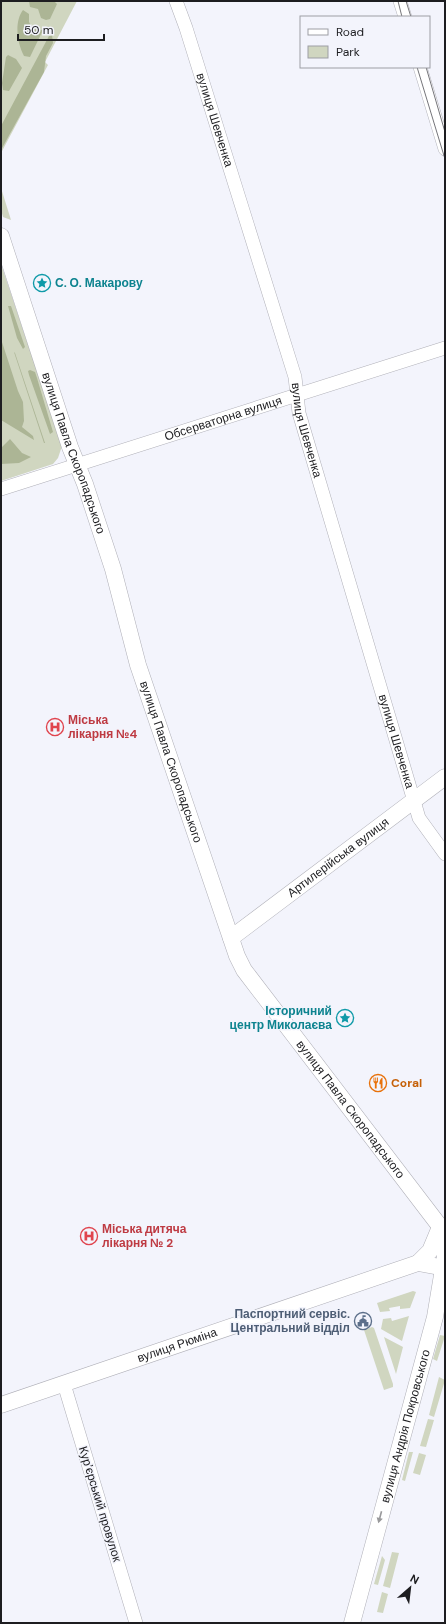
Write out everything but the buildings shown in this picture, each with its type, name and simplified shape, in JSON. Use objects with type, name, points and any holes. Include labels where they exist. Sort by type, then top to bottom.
[{"type":"street","name":"вулиця Шевченка","points":[[176,1],[186,28],[295,377],[299,413],[422,823],[445,854]]},
{"type":"street","points":[[400,1],[405,16]]},
{"type":"street","points":[[420,68],[445,149]]},
{"type":"street","name":"вулиця Павла Скоропадського","points":[[1,236],[70,447],[113,569],[138,665],[231,938],[244,970],[443,1230]]},
{"type":"street","name":"Обсерваторна вулиця","points":[[1,489],[445,348]]},
{"type":"street","name":"Артилерійська вулиця","points":[[231,938],[445,777]]},
{"type":"street","points":[[418,1263],[443,1230]]},
{"type":"street","name":"вулиця Андрія Покровського","points":[[352,1623],[440,1314],[444,1268],[443,1230]]},
{"type":"street","name":"вулиця Рюміна","points":[[1,1405],[418,1263],[444,1268]]},
{"type":"street","name":"Курʼєрський провулок","points":[[64,1384],[136,1623]]},
{"type":"green space","points":[[1,1],[77,1],[45,62],[48,65],[1,153]]},
{"type":"green space","points":[[29,1],[54,1],[57,4],[50,19],[46,20],[41,18],[38,9],[30,7]]},
{"type":"green space","points":[[23,10],[29,14],[29,22],[33,29],[43,30],[30,57],[24,56],[18,39],[18,20]]},
{"type":"green space","points":[[52,35],[53,43],[46,56],[44,72],[1,150],[1,126],[49,36]]},
{"type":"green space","points":[[8,55],[16,59],[22,68],[9,91],[3,90],[2,83],[6,57]]},
{"type":"green space","points":[[1,188],[11,220],[3,217],[1,210]]},
{"type":"green space","points":[[1,264],[62,446],[58,458],[53,464],[1,481]]},
{"type":"green space","points":[[8,306],[11,306],[25,347],[23,349],[17,338]]},
{"type":"green space","points":[[1,339],[23,402],[24,421],[22,427],[33,436],[34,440],[1,420]]},
{"type":"green space","points":[[14,352],[15,353],[45,443],[44,443]]},
{"type":"green space","points":[[30,370],[35,372],[37,378],[53,432],[50,434],[29,375],[28,371]]},
{"type":"green space","points":[[10,439],[22,453],[31,457],[19,463],[1,464],[1,448]]},
{"type":"green space","points":[[413,1291],[416,1292],[410,1308],[400,1309],[400,1306],[389,1308],[390,1311],[380,1312],[377,1303]]},
{"type":"green space","points":[[409,1316],[402,1341],[381,1329],[383,1319],[391,1318],[392,1321]]},
{"type":"green space","points":[[372,1327],[374,1328],[393,1384],[393,1387],[384,1390],[364,1330]]},
{"type":"green space","points":[[440,1335],[445,1336],[437,1361],[433,1359]]},
{"type":"green space","points":[[384,1337],[403,1347],[396,1374]]},
{"type":"green space","points":[[439,1377],[445,1380],[434,1417],[429,1415]]},
{"type":"green space","points":[[428,1419],[434,1420],[426,1447],[420,1446]]},
{"type":"green space","points":[[409,1452],[413,1452],[405,1481],[402,1480]]},
{"type":"green space","points":[[419,1453],[426,1455],[420,1475],[413,1473]]},
{"type":"green space","points":[[392,1552],[399,1553],[390,1588],[383,1586]]},
{"type":"green space","points":[[382,1556],[385,1560],[378,1585],[374,1584]]},
{"type":"green space","points":[[382,1592],[388,1594],[383,1613],[377,1612]]},
{"type":"tram line","points":[[398,1],[402,16]]},
{"type":"tram line","points":[[406,1],[411,16]]},
{"type":"tram line","points":[[417,68],[445,159]]},
{"type":"tram line","points":[[426,68],[445,132]]},
{"type":"place","name":"С. О. Макарову","points":[[42,283]]},
{"type":"place","name":"Міська лікарня №4","points":[[55,727]]},
{"type":"place","name":"Історичний центр Миколаєва","points":[[345,1018]]},
{"type":"place","name":"Coral","points":[[378,1083]]},
{"type":"place","name":"Міська дитяча лікарня № 2","points":[[89,1236]]},
{"type":"place","name":"Паспортний сервіс. Центральний відділ","points":[[363,1321]]}]
